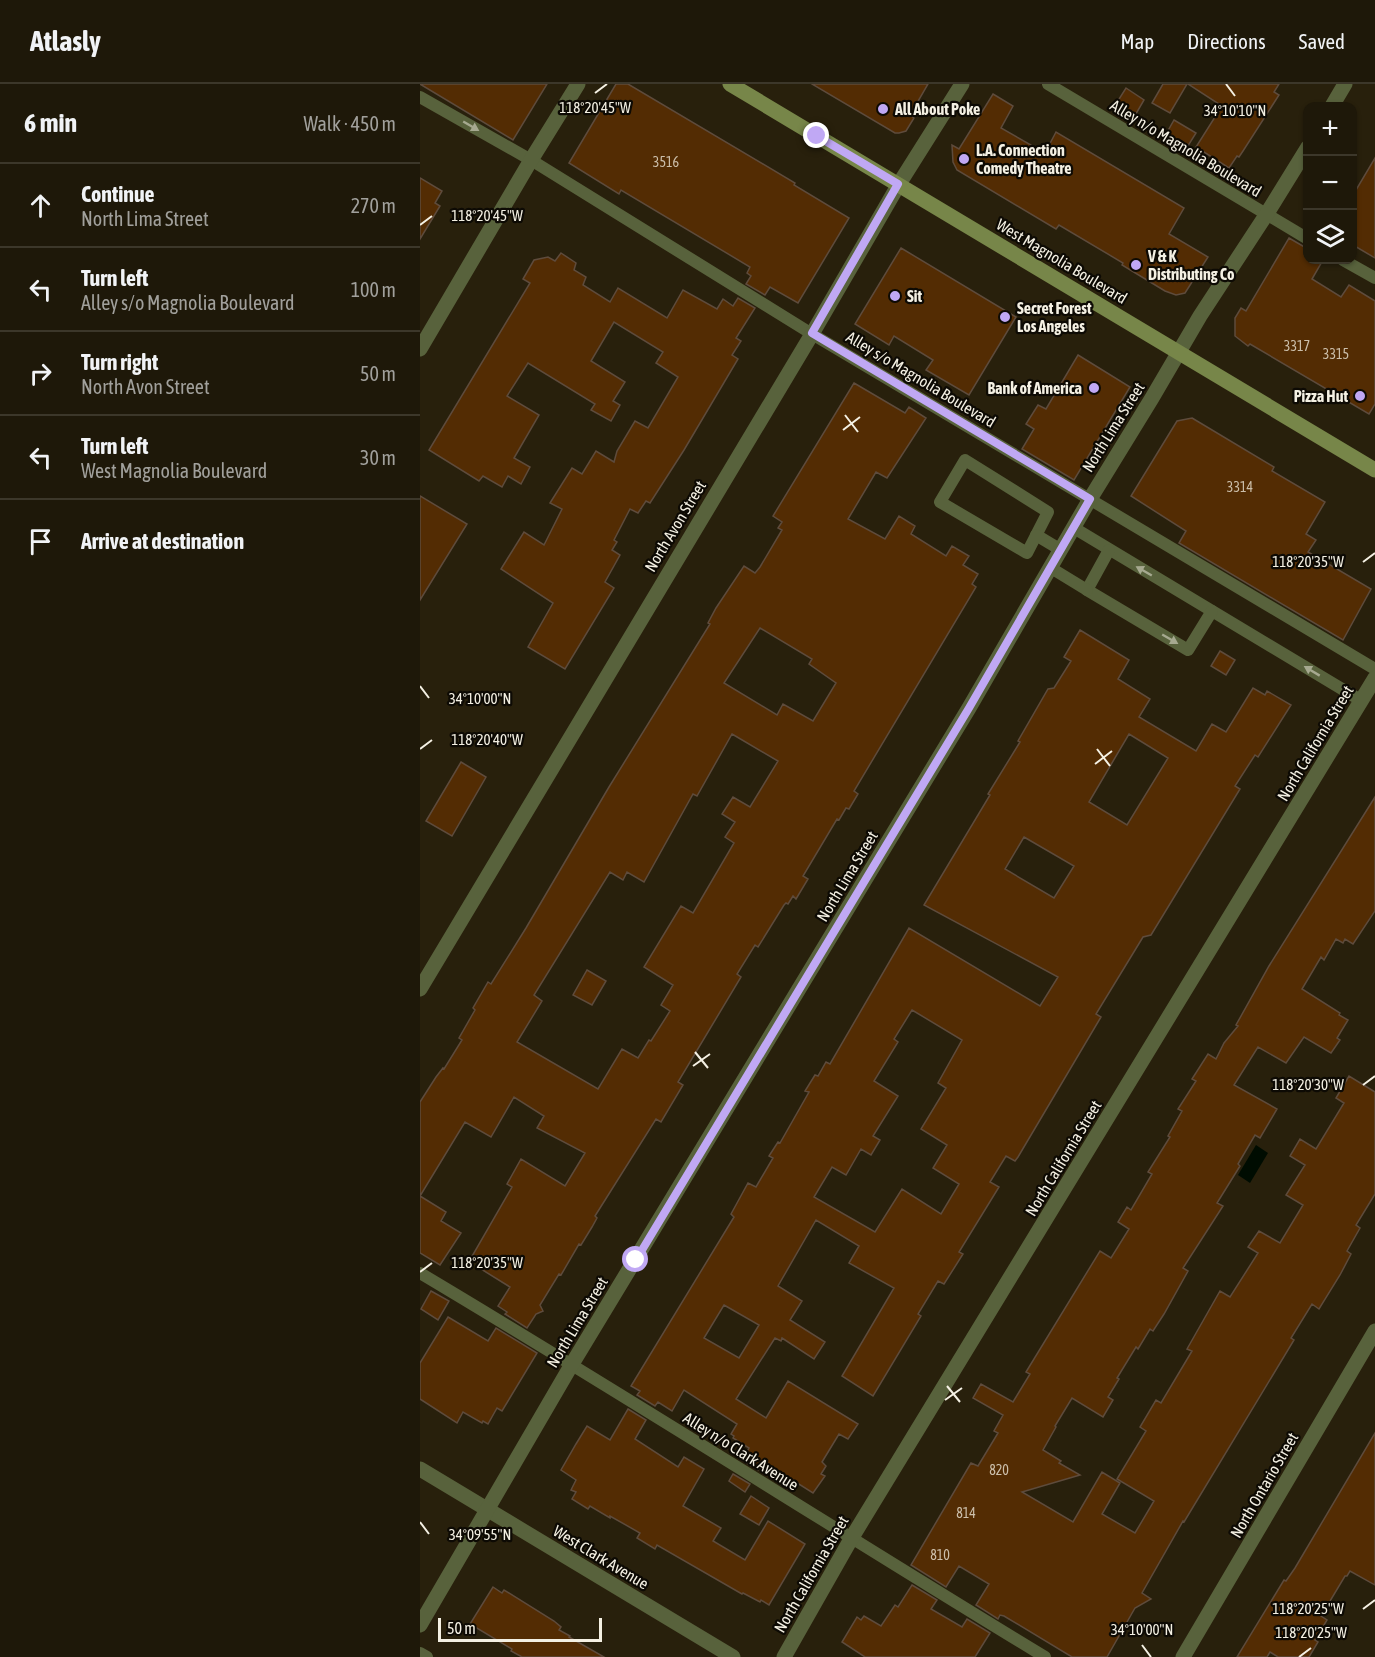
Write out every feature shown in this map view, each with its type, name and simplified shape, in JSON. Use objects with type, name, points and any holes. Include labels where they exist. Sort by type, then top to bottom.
[{"type":"main road","name":"West Magnolia Boulevard","points":[[730,84],[1375,470]]},
{"type":"street","points":[[420,349],[578,84]]},
{"type":"street","name":"North Avon Street","points":[[420,989],[812,333],[898,184],[962,84]]},
{"type":"street","points":[[1334,102],[1345,84]]},
{"type":"street","name":"North Lima Street","points":[[420,1625],[572,1364],[963,718],[1090,499],[1200,316],[1303,155]]},
{"type":"street","name":"North California Street","points":[[783,1657],[851,1539],[1375,678]]},
{"type":"street","name":"North Ontario Street","points":[[1183,1657],[1375,1331]]},
{"type":"street","name":"West Clark Avenue","points":[[420,1469],[733,1657]]},
{"type":"lane","name":"Alley n/o Magnolia Boulevard","points":[[1048,84],[1303,236]]},
{"type":"lane","name":"Alley s/o Magnolia Boulevard","points":[[420,97],[531,160],[812,333],[1375,669]]},
{"type":"lane","points":[[1350,264],[1375,278]]},
{"type":"lane","points":[[966,460],[1048,512],[1036,535],[1027,553],[940,502],[966,460]]},
{"type":"lane","points":[[1074,528],[1362,701]]},
{"type":"lane","points":[[1036,535],[1061,550]]},
{"type":"lane","points":[[1086,590],[1109,550]]},
{"type":"lane","points":[[1051,568],[1188,650],[1212,611]]},
{"type":"lane","name":"Alley n/o Clark Avenue","points":[[420,1273],[572,1364],[851,1539],[1045,1657]]},
{"type":"lane","points":[[420,1653],[427,1657]]},
{"type":"shaded area","points":[[1256,1145],[1268,1153],[1250,1183],[1238,1175]]},
{"type":"building","points":[[420,84],[547,84],[513,140]]},
{"type":"building","points":[[616,84],[628,84],[795,183],[794,185],[849,218],[798,303],[770,287],[765,295],[746,284],[751,276],[747,273],[750,267],[621,190],[619,194],[569,163]]},
{"type":"building","points":[[812,84],[928,84],[910,115],[914,118],[906,131],[895,133]]},
{"type":"building","points":[[1163,84],[1187,84],[1170,113],[1152,103]]},
{"type":"building","points":[[1188,84],[1279,84],[1274,92],[1279,95],[1239,157],[1237,156],[1229,168],[1196,147],[1222,106]]},
{"type":"building","points":[[1126,88],[1144,100],[1133,119],[1114,107]]},
{"type":"building","points":[[993,94],[1013,106],[1001,128],[1045,153],[1056,132],[1184,208],[1169,234],[1208,257],[1185,293],[1176,295],[1165,291],[1059,225],[1056,229],[957,170],[953,162],[952,145],[959,149]]},
{"type":"building","points":[[1174,120],[1196,133],[1186,149],[1165,136]]},
{"type":"building","points":[[1375,158],[1375,258],[1357,247],[1357,188]]},
{"type":"building","points":[[420,178],[442,191],[435,203],[440,206],[420,239]]},
{"type":"building","points":[[1289,238],[1303,246],[1303,264],[1321,264],[1312,279],[1341,297],[1349,285],[1375,301],[1375,404],[1369,414],[1250,344],[1248,346],[1235,336],[1235,318],[1241,308],[1246,311]]},
{"type":"building","points":[[901,248],[1016,317],[969,395],[926,370],[933,360],[894,336],[889,345],[855,324]]},
{"type":"building","points":[[561,253],[576,263],[574,270],[586,277],[583,285],[610,302],[618,288],[667,318],[683,290],[717,309],[723,299],[733,306],[738,298],[755,308],[736,338],[741,341],[732,355],[738,359],[684,450],[650,503],[646,501],[638,513],[630,509],[614,540],[617,542],[612,550],[620,555],[605,582],[614,588],[565,669],[528,647],[553,603],[501,569],[524,532],[544,545],[562,509],[550,503],[572,468],[582,474],[596,451],[614,462],[617,451],[635,421],[648,428],[678,377],[656,363],[663,352],[614,322],[591,361],[625,382],[613,401],[620,405],[611,421],[591,410],[595,404],[528,363],[507,396],[539,415],[514,458],[530,467],[521,484],[508,476],[502,487],[483,476],[479,481],[429,450],[530,283],[523,279],[534,260],[548,257],[555,261]]},
{"type":"building","points":[[1078,355],[1130,387],[1074,480],[1022,449],[1034,429],[1026,424],[1038,405],[1046,409]]},
{"type":"building","points":[[854,383],[905,413],[909,407],[926,418],[887,478],[876,472],[848,519],[885,539],[899,516],[915,526],[911,534],[946,556],[952,546],[969,556],[963,565],[978,574],[972,584],[976,587],[854,791],[858,794],[849,809],[846,808],[839,820],[837,819],[803,876],[808,879],[796,899],[793,896],[788,904],[784,905],[758,947],[755,945],[737,974],[741,977],[678,1082],[683,1085],[661,1122],[656,1119],[595,1216],[597,1218],[581,1245],[579,1244],[540,1305],[543,1311],[536,1314],[527,1328],[505,1314],[507,1312],[498,1306],[510,1287],[481,1269],[483,1265],[471,1258],[512,1187],[507,1184],[521,1159],[565,1186],[585,1153],[537,1128],[544,1116],[514,1097],[491,1137],[465,1122],[420,1196],[420,1102],[462,1040],[459,1038],[488,982],[491,984],[526,928],[609,787],[710,624],[708,623],[716,608],[744,566],[755,573],[760,567],[782,530],[778,528],[782,522],[773,516]],"holes":[[[760,628],[812,659],[809,664],[836,683],[813,721],[783,704],[777,715],[724,683]],[[732,734],[778,761],[750,807],[733,797],[722,814],[735,822],[725,837],[734,843],[693,913],[681,906],[644,967],[673,985],[661,1005],[670,1011],[638,1058],[622,1049],[598,1089],[517,1042],[542,1001],[534,995],[610,872],[623,880],[627,872],[644,882],[693,794],[697,796]]]},
{"type":"building","points":[[1192,418],[1274,467],[1272,471],[1325,502],[1306,534],[1316,540],[1308,552],[1371,589],[1343,640],[1179,543],[1186,531],[1131,496],[1177,421]]},
{"type":"building","points":[[420,496],[467,524],[420,600]]},
{"type":"building","points":[[1080,630],[1129,660],[1118,679],[1150,699],[1139,717],[1196,751],[1212,724],[1226,732],[1253,688],[1265,695],[1267,691],[1291,705],[1258,757],[1255,755],[1235,786],[1240,789],[1151,935],[1143,937],[1096,1014],[1101,1017],[1018,1157],[1015,1161],[1006,1156],[990,1182],[999,1187],[959,1252],[963,1254],[944,1284],[938,1281],[918,1314],[921,1316],[873,1396],[842,1376],[894,1288],[849,1263],[859,1246],[816,1220],[778,1286],[802,1301],[790,1320],[825,1342],[814,1359],[782,1338],[781,1341],[775,1338],[736,1399],[766,1418],[788,1381],[858,1424],[848,1439],[839,1434],[822,1462],[826,1466],[821,1474],[825,1476],[813,1493],[764,1462],[758,1470],[742,1460],[749,1448],[733,1438],[731,1434],[737,1424],[684,1390],[672,1411],[658,1402],[655,1406],[637,1395],[640,1391],[631,1386],[734,1217],[731,1214],[748,1183],[756,1187],[773,1158],[769,1156],[778,1142],[780,1143],[809,1092],[805,1091],[826,1062],[830,1064],[909,928],[1040,1006],[1058,977],[924,905],[990,795],[988,794],[1020,742],[1018,741],[1048,689],[1054,688],[1071,661],[1064,657]],"holes":[[[1129,734],[1168,758],[1127,825],[1089,802]],[[1024,837],[1074,866],[1054,898],[1005,869]],[[912,1010],[962,1040],[938,1083],[946,1088],[921,1129],[947,1145],[933,1168],[959,1184],[941,1214],[902,1189],[875,1232],[814,1197],[832,1167],[846,1175],[861,1149],[871,1155],[880,1140],[873,1136],[898,1096],[874,1081],[898,1042],[894,1039]],[[724,1305],[759,1325],[739,1358],[704,1338]]]},
{"type":"building","points":[[1220,651],[1235,660],[1226,675],[1211,666]]},
{"type":"building","points":[[461,762],[486,777],[452,836],[426,821]]},
{"type":"building","points":[[1375,797],[1375,911],[1353,944],[1345,939],[1343,943],[1336,939],[1324,960],[1321,957],[1302,989],[1348,1020],[1337,1038],[1340,1040],[1331,1053],[1304,1037],[1286,1063],[1258,1047],[1234,1085],[1277,1109],[1260,1138],[1255,1135],[1238,1164],[1240,1166],[1217,1203],[1223,1206],[1183,1268],[1188,1271],[1164,1314],[1153,1331],[1150,1329],[1138,1349],[1136,1347],[1117,1378],[1119,1379],[1108,1397],[1113,1400],[1103,1417],[1072,1398],[1055,1426],[1043,1450],[1061,1461],[1059,1463],[1080,1475],[1022,1492],[1073,1522],[1102,1472],[1120,1483],[1102,1514],[1135,1533],[1154,1501],[1117,1479],[1146,1431],[1140,1427],[1156,1400],[1161,1403],[1192,1351],[1187,1349],[1220,1291],[1230,1297],[1258,1253],[1248,1247],[1259,1231],[1280,1243],[1303,1205],[1286,1195],[1305,1165],[1290,1156],[1300,1139],[1316,1149],[1344,1103],[1336,1098],[1349,1076],[1375,1092],[1375,1194],[1356,1225],[1360,1228],[1347,1251],[1351,1254],[1340,1275],[1319,1309],[1312,1304],[1291,1338],[1294,1340],[1183,1521],[1142,1593],[1151,1599],[1135,1608],[1107,1657],[1072,1657],[1004,1616],[1000,1615],[998,1619],[976,1605],[989,1584],[959,1566],[946,1587],[911,1565],[971,1463],[978,1466],[998,1433],[994,1431],[1003,1415],[973,1398],[981,1384],[1013,1402],[1030,1374],[1026,1372],[1100,1251],[1111,1258],[1129,1229],[1118,1222],[1127,1207],[1131,1210],[1152,1174],[1148,1172],[1170,1137],[1168,1136],[1182,1111],[1178,1109],[1196,1081],[1192,1079],[1208,1054],[1216,1059],[1224,1043],[1238,1026],[1236,1025],[1269,966]]},
{"type":"building","points":[[587,970],[606,981],[592,1005],[573,995]]},
{"type":"building","points":[[420,1196],[446,1212],[441,1221],[461,1233],[440,1265],[420,1253]]},
{"type":"building","points":[[431,1291],[449,1301],[438,1320],[421,1309]]},
{"type":"building","points":[[448,1317],[488,1341],[496,1328],[537,1353],[502,1411],[497,1408],[488,1424],[463,1412],[457,1423],[420,1399],[420,1363]]},
{"type":"building","points":[[628,1409],[646,1420],[635,1439],[678,1467],[684,1457],[704,1469],[683,1506],[721,1528],[713,1541],[745,1560],[768,1521],[805,1544],[769,1605],[742,1594],[657,1545],[655,1549],[637,1538],[640,1533],[572,1499],[576,1492],[571,1490],[576,1480],[561,1470],[587,1426],[610,1440]]},
{"type":"building","points":[[1375,1433],[1375,1585],[1350,1571],[1345,1576],[1321,1616],[1327,1620],[1315,1640],[1318,1642],[1309,1657],[1278,1657],[1270,1652],[1267,1657],[1237,1657],[1284,1580],[1286,1581],[1295,1568]]},
{"type":"building","points":[[733,1474],[750,1484],[745,1492],[729,1481]]},
{"type":"building","points":[[751,1496],[769,1508],[759,1525],[740,1514]]},
{"type":"building","points":[[912,1585],[937,1600],[931,1609],[962,1627],[967,1619],[990,1633],[975,1657],[865,1657],[842,1642],[857,1617],[861,1620],[864,1616],[881,1626],[895,1605],[898,1607]]},
{"type":"building","points":[[493,1587],[502,1593],[504,1590],[554,1621],[561,1627],[559,1630],[604,1657],[522,1657],[511,1651],[512,1649],[470,1624]]},
{"type":"place","name":"All About Poke","points":[[883,109]]},
{"type":"place","name":"L.A. Connection Comedy Theatre","points":[[964,159]]},
{"type":"place","name":"V & K Distributing Co","points":[[1136,265]]},
{"type":"place","name":"Sit","points":[[895,296]]},
{"type":"place","name":"Secret Forest Los Angeles","points":[[1005,317]]},
{"type":"place","name":"Bank of America","points":[[1094,388]]},
{"type":"place","name":"Pizza Hut","points":[[1360,396]]},
{"type":"route","points":[[636,1260],[969,708],[1090,499],[812,333],[898,184],[817,136]]}]
